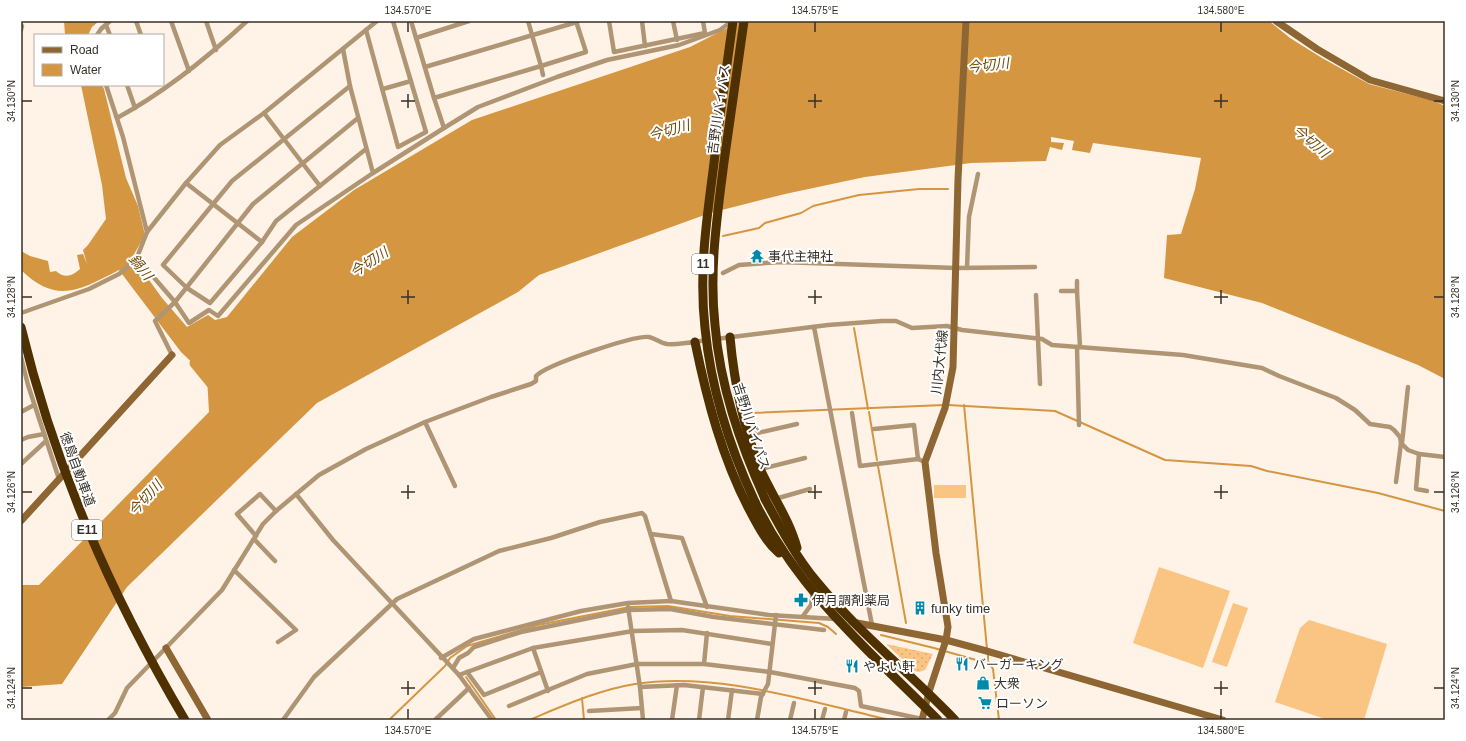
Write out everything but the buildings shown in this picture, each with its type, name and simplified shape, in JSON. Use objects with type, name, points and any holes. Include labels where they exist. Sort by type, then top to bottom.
[{"type":"highway","name":"吉野川バイパス","points":[[733,21],[705,230],[703,296],[709,360],[717,400],[733,450],[755,502],[788,560],[813,593],[836,619],[938,720]]},
{"type":"highway","name":"吉野川バイパス","points":[[744,21],[715,231],[713,295],[719,359],[731,412],[745,453],[765,499],[801,559],[817,582],[854,622],[929,692],[955,720]]},
{"type":"highway","name":"徳島自動車道","points":[[21,327],[48,426],[84,524],[130,623],[185,720]]},
{"type":"highway","name":"11","points":[[730,337],[734,369],[749,434],[761,469],[795,538],[801,559]]},
{"type":"highway","name":"11","points":[[695,342],[714,424],[737,486],[759,529],[774,549],[788,560]]},
{"type":"main road","name":"川内大代線","points":[[922,720],[929,692],[943,651],[948,627],[934,538],[925,462],[946,405],[953,367],[958,171],[966,21]]},
{"type":"main road","points":[[1276,21],[1317,49],[1363,76],[1382,84],[1445,101]]},
{"type":"main road","points":[[21,521],[172,355]]},
{"type":"main road","points":[[836,619],[946,640],[995,653],[1200,717],[1223,720]]},
{"type":"main road","points":[[166,648],[208,720]]},
{"type":"street","points":[[136,21],[141,34]]},
{"type":"street","points":[[171,21],[189,71]]},
{"type":"street","points":[[206,21],[216,50]]},
{"type":"street","points":[[117,118],[135,108],[189,71],[216,50],[241,24],[247,21]]},
{"type":"street","points":[[21,313],[89,289],[119,274],[137,260],[147,232],[186,182],[220,145],[264,113],[377,21]]},
{"type":"street","points":[[366,30],[398,147],[426,132],[394,21]]},
{"type":"street","points":[[411,21],[444,128]]},
{"type":"street","points":[[416,38],[454,23],[469,21]]},
{"type":"street","points":[[528,21],[543,75]]},
{"type":"street","points":[[425,67],[576,21],[586,52],[434,98]]},
{"type":"street","points":[[609,21],[614,52],[705,33],[702,21]]},
{"type":"street","points":[[642,21],[645,46]]},
{"type":"street","points":[[673,21],[677,40]]},
{"type":"street","points":[[137,260],[189,323],[209,310],[218,316],[296,225],[373,173],[478,107],[607,60],[679,45],[720,30],[733,21]]},
{"type":"street","points":[[98,34],[108,23]]},
{"type":"street","points":[[108,23],[110,34]]},
{"type":"street","points":[[21,25],[21,30]]},
{"type":"street","points":[[343,49],[350,86],[373,173]]},
{"type":"street","points":[[383,89],[411,80]]},
{"type":"street","points":[[106,86],[117,118],[147,232]]},
{"type":"street","points":[[127,86],[135,108]]},
{"type":"street","points":[[159,86],[161,91]]},
{"type":"street","points":[[350,86],[285,140],[232,181],[163,265],[187,288],[210,303],[262,242],[276,221],[366,149]]},
{"type":"street","points":[[264,113],[320,186]]},
{"type":"street","points":[[172,355],[155,321],[174,304],[253,204],[302,162],[358,118]]},
{"type":"street","points":[[967,268],[969,217],[978,174]]},
{"type":"street","points":[[186,182],[262,242]]},
{"type":"street","points":[[722,273],[739,264],[780,262],[956,268],[1035,267]]},
{"type":"street","points":[[1077,281],[1079,425]]},
{"type":"street","points":[[1061,291],[1078,291]]},
{"type":"street","points":[[1036,295],[1040,384]]},
{"type":"street","points":[[108,720],[115,713],[127,688],[222,590],[255,537],[276,511],[319,475],[344,460],[425,422],[491,397],[531,384],[536,380],[536,376],[539,373],[554,365],[624,342],[650,337],[667,344],[695,342],[814,327],[896,321],[912,328],[947,326],[1038,339],[1052,345],[1183,355],[1262,368],[1336,398],[1355,410],[1370,424],[1390,427],[1408,450],[1419,454],[1445,457]]},
{"type":"street","points":[[814,327],[872,625]]},
{"type":"street","points":[[21,357],[34,405],[59,479]]},
{"type":"street","points":[[702,375],[734,369]]},
{"type":"street","points":[[1396,482],[1408,387]]},
{"type":"street","points":[[21,412],[34,405]]},
{"type":"street","points":[[852,413],[860,466],[918,459],[925,462]]},
{"type":"street","points":[[425,422],[455,486]]},
{"type":"street","points":[[749,434],[797,424]]},
{"type":"street","points":[[874,429],[914,425],[918,459]]},
{"type":"street","points":[[21,440],[44,434]]},
{"type":"street","points":[[21,464],[46,440]]},
{"type":"street","points":[[1419,454],[1416,489],[1427,490]]},
{"type":"street","points":[[761,469],[805,458]]},
{"type":"street","points":[[775,499],[810,490]]},
{"type":"street","points":[[275,561],[237,514],[260,494],[276,511]]},
{"type":"street","points":[[296,494],[334,540],[459,675],[492,720]]},
{"type":"street","points":[[282,720],[314,677],[397,599],[499,551],[551,538],[600,522],[642,513],[651,534],[671,601]]},
{"type":"street","points":[[651,534],[682,538],[707,607]]},
{"type":"street","points":[[234,570],[296,630],[278,642]]},
{"type":"street","points":[[803,616],[811,605],[813,593]]},
{"type":"street","points":[[445,661],[471,645],[530,623],[581,611],[671,601],[824,630]]},
{"type":"street","points":[[628,606],[640,684],[643,720]]},
{"type":"street","points":[[471,645],[628,606],[775,620],[803,616],[836,619]]},
{"type":"street","points":[[757,720],[770,672],[775,620]]},
{"type":"street","points":[[459,675],[533,648],[632,631],[674,630],[707,633],[772,644]]},
{"type":"street","points":[[704,664],[707,633]]},
{"type":"street","points":[[452,668],[459,658],[468,653],[471,645]]},
{"type":"street","points":[[533,648],[548,691]]},
{"type":"street","points":[[509,706],[587,674],[637,664],[704,664],[770,672],[855,688],[859,691],[861,706],[922,720]]},
{"type":"street","points":[[467,672],[484,695],[541,672]]},
{"type":"street","points":[[640,684],[677,685],[764,692]]},
{"type":"street","points":[[672,720],[677,685]]},
{"type":"street","points":[[699,720],[703,687]]},
{"type":"street","points":[[435,720],[469,688]]},
{"type":"street","points":[[728,720],[732,690]]},
{"type":"street","points":[[790,720],[794,703]]},
{"type":"street","points":[[589,711],[642,708]]},
{"type":"street","points":[[822,720],[825,708]]},
{"type":"street","points":[[844,720],[846,712]]},
{"type":"shaded area","points":[[934,485],[966,485],[966,498],[934,498]]},
{"type":"shaded area","points":[[1159,567],[1230,591],[1203,668],[1133,643]]},
{"type":"shaded area","points":[[1233,603],[1248,608],[1227,667],[1212,662]]},
{"type":"shaded area","points":[[1309,620],[1387,644],[1364,720],[1328,720],[1275,702],[1300,628]]},
{"type":"shaded area","points":[[886,644],[933,654],[925,670],[919,672],[915,671]]},
{"type":"water","points":[[64,21],[99,21],[92,27],[88,34],[65,34]]},
{"type":"water","name":"今切川","points":[[741,21],[1269,21],[1290,38],[1369,84],[1434,101],[1445,106],[1445,379],[1418,365],[1262,303],[1164,278],[1167,235],[1181,234],[1195,189],[1201,158],[1093,143],[1090,153],[1072,150],[1074,141],[1051,137],[1051,142],[1064,143],[1062,150],[1050,147],[1046,161],[971,163],[865,177],[785,194],[710,213],[539,275],[518,292],[317,403],[127,587],[62,684],[21,687],[21,585],[39,585],[209,412],[207,377],[181,352],[119,270],[80,288],[69,291],[58,291],[46,288],[34,281],[21,270],[21,251],[30,256],[48,261],[50,272],[56,271],[65,276],[74,273],[80,269],[77,255],[83,254],[87,264],[83,250],[106,219],[102,185],[81,86],[102,86],[104,89],[126,178],[138,206],[145,235],[133,256],[134,259],[162,298],[187,327],[208,315],[215,320],[227,317],[292,237],[354,190],[472,120],[690,47]]},
{"type":"waterway","points":[[723,236],[759,228],[765,223],[801,213],[813,206],[859,195],[919,189],[948,189]]},
{"type":"waterway","points":[[854,328],[868,409]]},
{"type":"waterway","name":"鍋川","points":[[195,363],[217,390]]},
{"type":"waterway","points":[[751,413],[944,405]]},
{"type":"waterway","points":[[948,405],[1055,411],[1165,460],[1251,466],[1267,471],[1378,493],[1445,511]]},
{"type":"waterway","points":[[964,405],[987,649]]},
{"type":"waterway","points":[[869,412],[877,460]]},
{"type":"waterway","points":[[878,466],[906,623]]},
{"type":"waterway","points":[[389,720],[445,666],[450,658],[467,646],[538,625],[630,607],[668,606],[730,616],[819,623],[828,627],[836,634]]},
{"type":"waterway","points":[[881,635],[990,664]]},
{"type":"waterway","points":[[988,653],[988,661],[993,669],[999,720]]},
{"type":"waterway","points":[[466,677],[496,720]]},
{"type":"waterway","points":[[529,720],[608,690],[635,684],[667,681],[699,682],[764,690],[890,720]]},
{"type":"waterway","points":[[582,698],[584,720]]},
{"type":"place","name":"事代主神社","points":[[757,256]]},
{"type":"place","name":"伊月調剤薬局","points":[[801,600]]},
{"type":"place","name":"funky time","points":[[920,608]]},
{"type":"place","name":"バーガーキング","points":[[962,664]]},
{"type":"place","name":"やよい軒","points":[[852,666]]},
{"type":"place","name":"大衆","points":[[983,683]]},
{"type":"place","name":"ローソン","points":[[985,703]]}]
